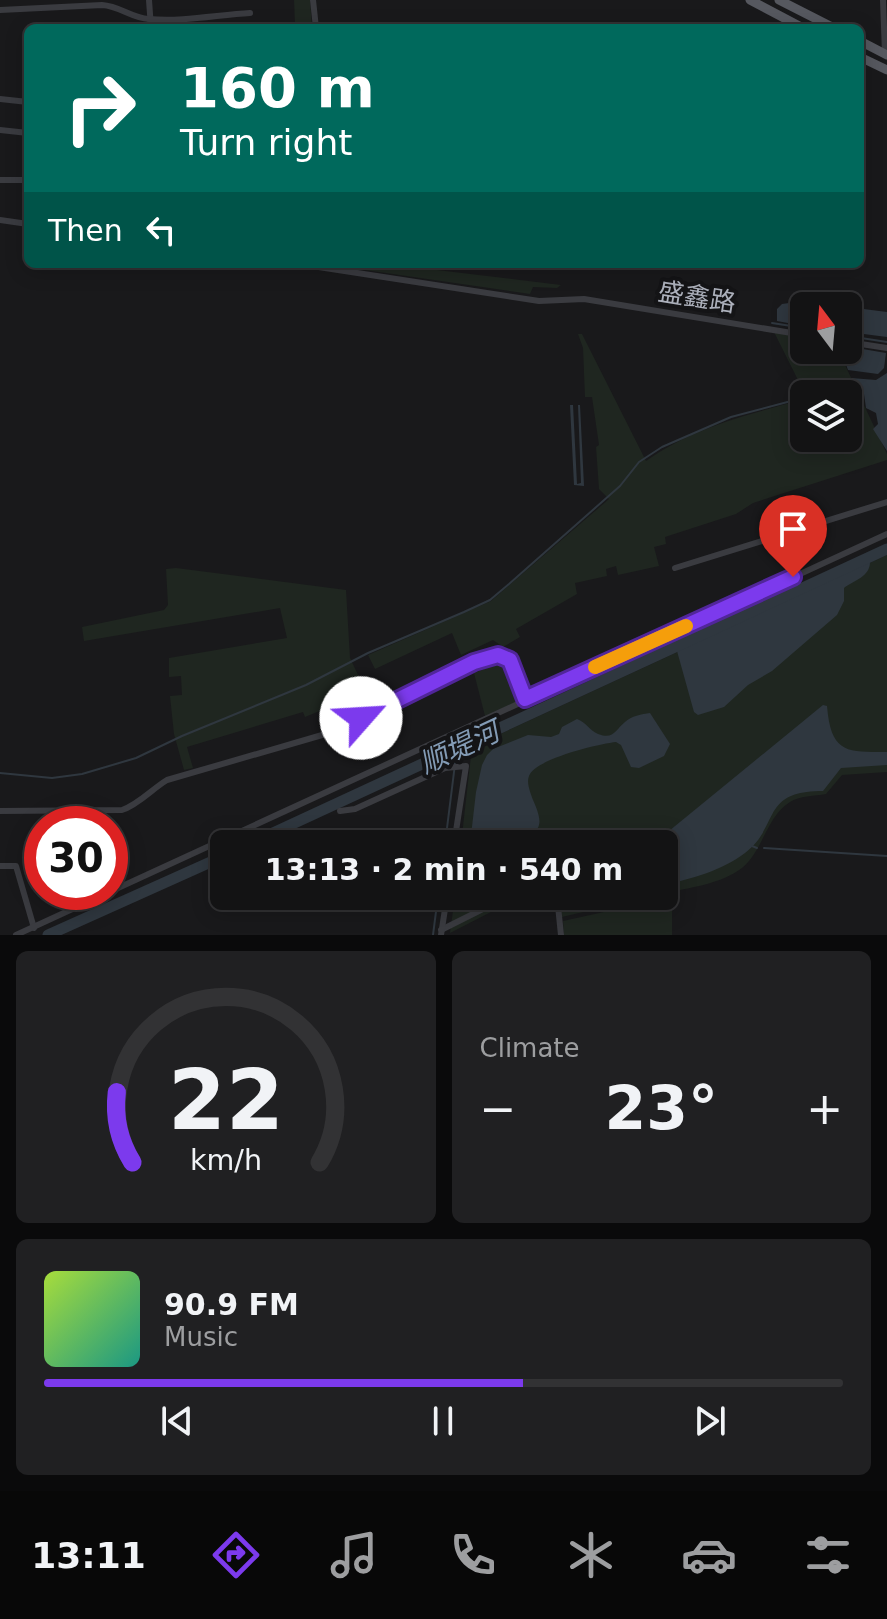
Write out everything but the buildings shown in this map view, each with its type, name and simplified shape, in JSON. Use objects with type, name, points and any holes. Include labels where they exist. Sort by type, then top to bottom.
[{"type":"main road","points":[[750,0],[795,24]]},
{"type":"main road","points":[[779,0],[826,24]]},
{"type":"main road","points":[[864,43],[886,55]]},
{"type":"main road","points":[[864,59],[887,70]]},
{"type":"street","points":[[149,0],[151,24]]},
{"type":"street","points":[[313,0],[316,24]]},
{"type":"street","points":[[883,0],[886,55]]},
{"type":"street","points":[[0,10],[115,6],[151,24],[250,13]]},
{"type":"street","points":[[0,99],[24,102]]},
{"type":"street","points":[[0,130],[24,133]]},
{"type":"street","points":[[0,180],[24,180]]},
{"type":"street","points":[[0,220],[24,223]]},
{"type":"street","name":"盛鑫路","points":[[325,268],[539,301],[584,299],[790,333]]},
{"type":"street","points":[[862,344],[887,348]]},
{"type":"street","points":[[675,568],[887,502]]},
{"type":"street","points":[[128,884],[887,534]]},
{"type":"street","points":[[0,811],[130,808],[167,780],[329,733],[490,656],[505,656],[510,660],[525,699]]},
{"type":"street","points":[[340,811],[355,809],[454,766],[466,766],[456,830]]},
{"type":"street","points":[[0,866],[16,866],[34,928]]},
{"type":"street","points":[[16,935],[72,910]]},
{"type":"street","points":[[441,932],[445,910]]},
{"type":"street","points":[[441,932],[483,910]]},
{"type":"street","points":[[558,910],[561,935]]},
{"type":"shaded area","points":[[294,0],[310,0],[312,24],[295,24]]},
{"type":"shaded area","points":[[351,268],[420,268],[561,285],[557,288],[533,287],[530,294]]},
{"type":"shaded area","points":[[790,303],[790,323],[777,321],[777,309],[782,304]]},
{"type":"shaded area","points":[[862,309],[887,312],[887,337],[862,334]]},
{"type":"shaded area","points":[[774,332],[790,335],[790,364]]},
{"type":"shaded area","points":[[578,334],[582,334],[646,461],[701,431],[790,403],[790,452],[862,452],[862,401],[887,460],[753,503],[736,514],[665,537],[666,544],[654,547],[659,566],[618,575],[616,566],[606,569],[607,576],[575,583],[577,594],[516,629],[520,637],[503,647],[493,640],[461,655],[452,633],[375,669],[368,655],[491,601],[609,499],[599,489],[596,447],[599,445],[592,397],[585,397],[583,348]]},
{"type":"shaded area","points":[[862,349],[886,353],[884,368],[878,374],[848,370],[846,364],[862,364]]},
{"type":"shaded area","points":[[790,364],[845,364],[852,380],[798,380]]},
{"type":"shaded area","points":[[887,373],[887,451],[873,429],[878,424],[876,413],[866,408],[862,380],[851,378],[876,380]]},
{"type":"shaded area","points":[[570,405],[573,405],[577,484],[581,483],[580,405],[584,486],[574,485]]},
{"type":"shaded area","points":[[887,555],[887,772],[842,775],[826,794],[790,802],[775,816],[749,861],[715,882],[678,890],[678,830],[463,830],[472,747]]},
{"type":"shaded area","points":[[870,562],[864,575],[844,588],[844,601],[837,615],[772,671],[748,685],[724,707],[698,715],[694,712],[677,651]]},
{"type":"shaded area","points":[[166,569],[346,590],[350,658],[359,677],[343,686],[349,699],[305,717],[303,712],[187,747],[193,768],[184,770],[174,734],[170,696],[182,695],[181,676],[169,677],[169,658],[287,638],[280,608],[84,641],[82,627],[164,610],[168,605]]},
{"type":"shaded area","points":[[502,662],[508,663],[523,699],[485,716],[474,673]]},
{"type":"shaded area","points":[[823,705],[827,706],[832,733],[837,742],[861,752],[887,752],[887,765],[841,768],[823,791],[803,793],[780,803],[764,832],[745,853],[706,873],[678,882],[678,830],[670,830]]},
{"type":"shaded area","points":[[650,713],[670,744],[664,756],[639,768],[631,767],[621,745],[616,742],[554,758],[534,770],[528,779],[538,812],[536,830],[472,830],[482,765],[493,749],[528,735],[551,737],[577,719],[595,733],[608,736],[630,718]]},
{"type":"shaded area","points":[[453,910],[495,910],[450,933]]},
{"type":"shaded area","points":[[561,910],[592,910],[562,917]]},
{"type":"shaded area","points":[[613,910],[672,910],[672,935],[564,935],[563,921]]},
{"type":"waterway","points":[[772,323],[790,326]]},
{"type":"waterway","points":[[862,338],[887,342]]},
{"type":"waterway","points":[[0,773],[52,778],[82,774],[136,758],[306,685],[368,653],[490,600],[620,486],[639,462],[662,447],[731,417],[790,401]]},
{"type":"waterway","name":"顺堤河","points":[[279,830],[887,549]]},
{"type":"waterway","points":[[447,830],[454,751]]},
{"type":"waterway","points":[[752,846],[757,848]]},
{"type":"waterway","points":[[764,848],[887,856]]},
{"type":"waterway","name":"顺堤河","points":[[48,935],[210,862]]},
{"type":"waterway","points":[[433,935],[436,910]]},
{"type":"slow traffic","points":[[595,667],[686,626]]},
{"type":"route","points":[[361,718],[474,662],[498,655],[510,660],[525,699],[793,577]]}]
